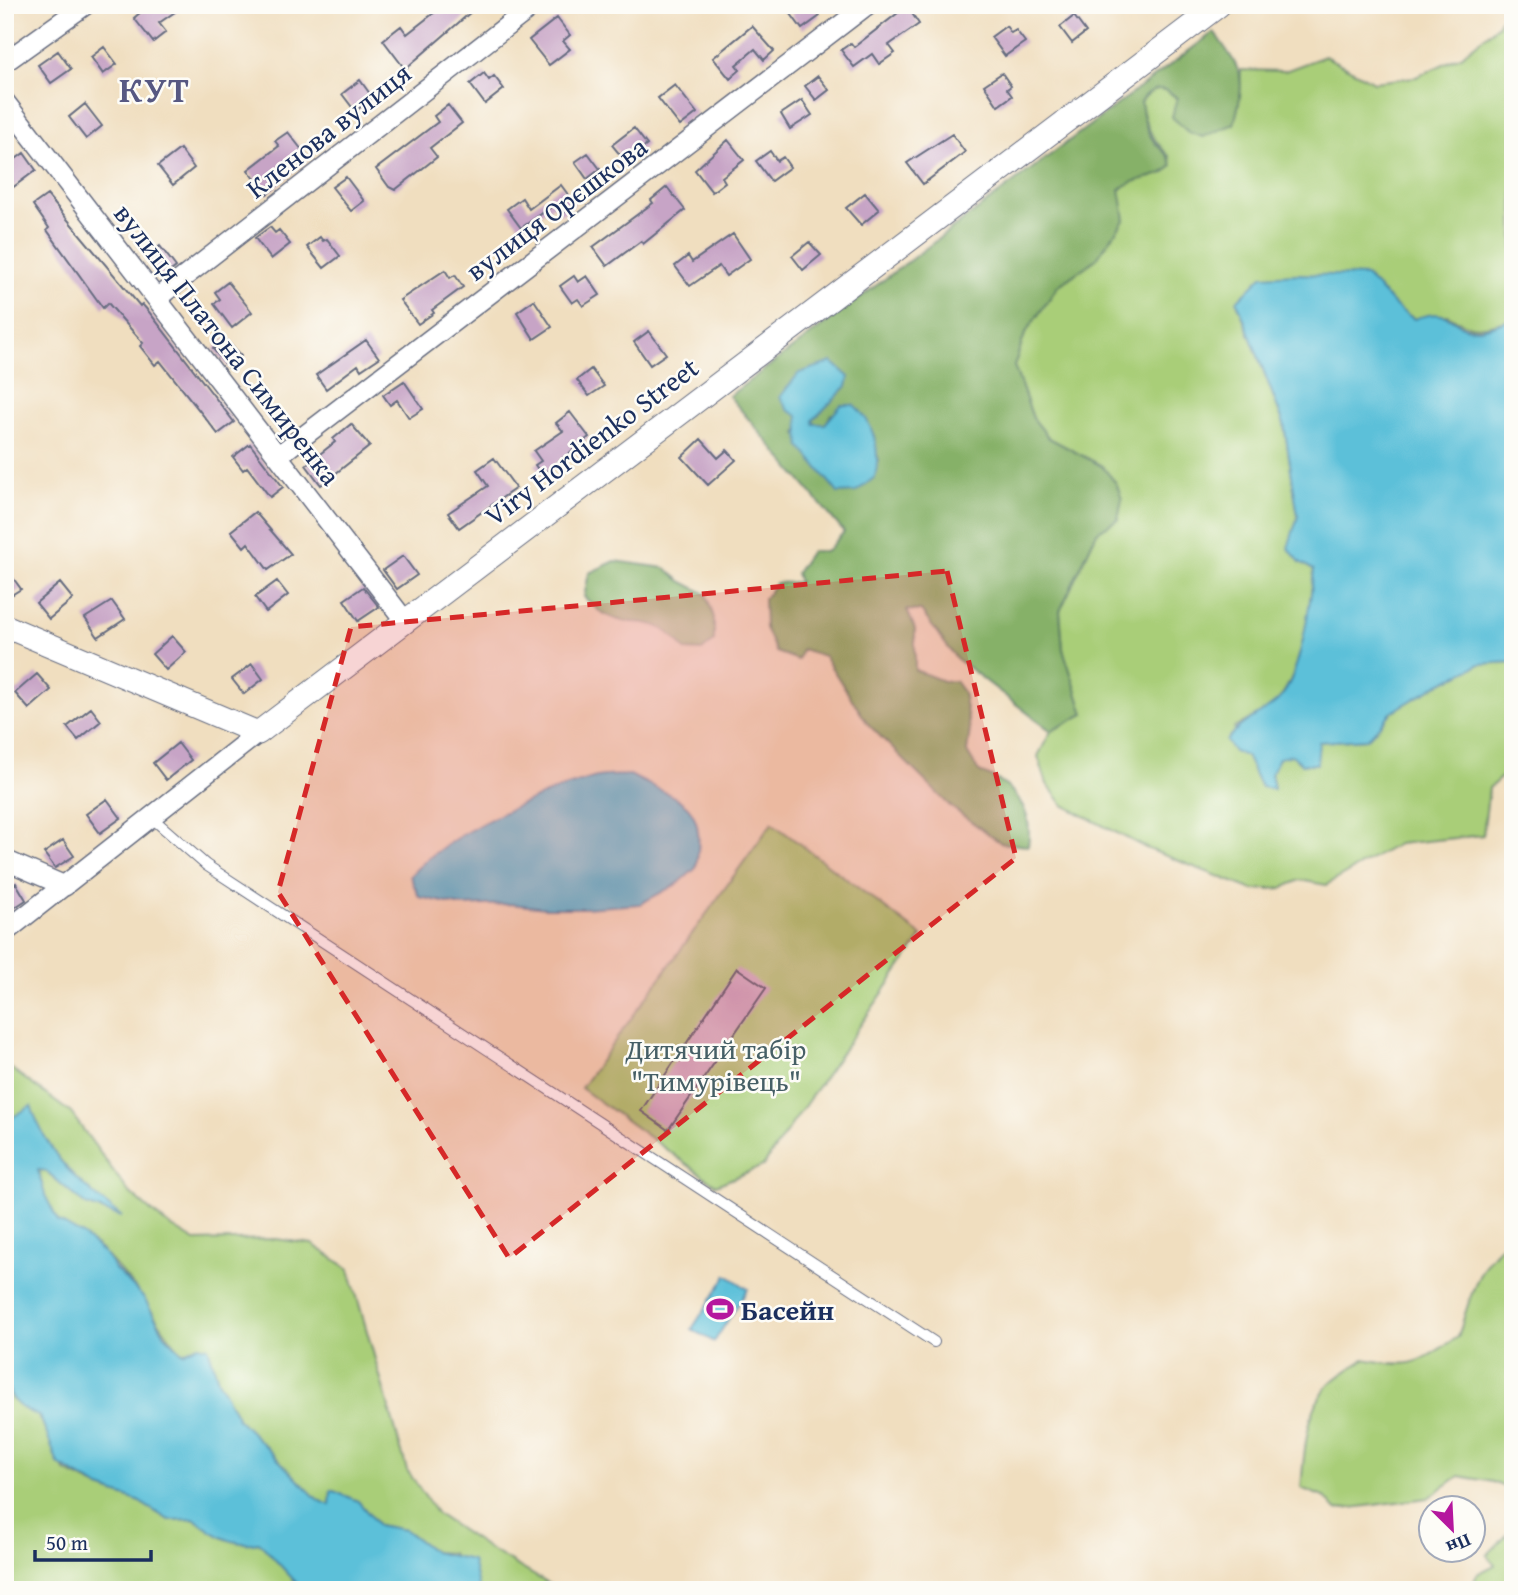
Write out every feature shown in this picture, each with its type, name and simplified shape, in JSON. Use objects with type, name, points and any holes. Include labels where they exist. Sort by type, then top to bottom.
[{"type":"street","points":[[5,62],[85,5]]},
{"type":"street","name":"Кленова вулиця","points":[[157,298],[534,5]]},
{"type":"street","name":"вулиця Орєшкова","points":[[279,454],[867,5]]},
{"type":"street","name":"Viry Hordienko Street","points":[[5,932],[258,733],[1219,5]]},
{"type":"street","name":"вулиця Платона Симиренка","points":[[5,102],[279,454],[405,621]]},
{"type":"street","points":[[5,626],[258,733]]},
{"type":"street","points":[[5,860],[65,886]]},
{"type":"lane","points":[[151,817],[206,865],[934,1342]]},
{"type":"highlighted area","points":[[947,571],[1016,858],[509,1258],[278,892],[351,627]]},
{"type":"green space","points":[[1508,5],[1513,5],[1513,319],[1479,327],[1457,321],[1448,315],[1415,319],[1399,309],[1366,276],[1262,276],[1237,302],[1284,424],[1298,516],[1289,548],[1300,562],[1314,570],[1304,636],[1288,684],[1271,707],[1234,728],[1261,787],[1274,788],[1271,774],[1279,758],[1319,742],[1367,739],[1392,712],[1434,687],[1480,664],[1513,662],[1513,767],[1489,788],[1483,835],[1398,844],[1326,885],[1300,880],[1282,888],[1253,890],[1146,848],[1063,805],[1047,784],[1038,756],[1051,731],[1084,714],[1063,649],[1060,611],[1097,532],[1118,519],[1102,466],[1049,438],[1033,418],[1014,366],[1025,334],[1058,286],[1096,259],[1120,190],[1131,180],[1166,173],[1170,157],[1150,132],[1142,110],[1141,102],[1150,92],[1159,89],[1176,98],[1203,137],[1234,123],[1239,103],[1241,70],[1285,71],[1325,56],[1374,82],[1416,77],[1461,56],[1497,26]]},
{"type":"green space","points":[[1214,32],[1231,56],[1241,83],[1234,124],[1203,137],[1188,132],[1172,117],[1177,98],[1172,94],[1158,89],[1145,96],[1141,102],[1147,129],[1172,166],[1161,174],[1120,189],[1125,219],[1096,259],[1058,286],[1025,334],[1014,366],[1033,418],[1049,438],[1102,466],[1116,483],[1122,499],[1118,519],[1097,532],[1060,611],[1063,649],[1084,714],[1051,731],[956,658],[921,611],[907,610],[915,629],[915,670],[943,681],[955,681],[963,692],[970,730],[967,752],[979,772],[1002,783],[1018,799],[1028,820],[1028,846],[1001,843],[951,807],[868,724],[824,656],[802,649],[798,660],[776,652],[765,628],[764,599],[776,583],[799,582],[796,573],[811,551],[827,551],[844,532],[729,396]],"holes":[[[832,362],[849,377],[847,386],[813,420],[814,424],[826,424],[831,414],[874,435],[874,447],[879,460],[797,434],[800,425],[798,416]]]},
{"type":"green space","points":[[615,561],[665,568],[681,581],[706,594],[714,618],[714,641],[702,651],[685,650],[673,637],[652,624],[624,621],[599,610],[584,597],[589,573]]},
{"type":"green space","name":"Дитячий табір \"Тимурівець\"","points":[[772,823],[922,936],[763,1166],[716,1185],[581,1088]]},
{"type":"green space","points":[[5,1064],[71,1113],[128,1191],[164,1222],[195,1241],[276,1239],[312,1244],[349,1269],[407,1470],[437,1514],[489,1549],[559,1590],[479,1590],[451,1553],[434,1552],[405,1530],[378,1525],[358,1501],[331,1490],[330,1506],[318,1500],[238,1419],[218,1380],[208,1347],[198,1345],[183,1353],[167,1335],[137,1290],[101,1249],[53,1216],[38,1170],[46,1171],[86,1205],[120,1216],[78,1180],[57,1156],[31,1107],[5,1122]]},
{"type":"green space","points":[[1513,1238],[1513,1364],[1508,1373],[1513,1399],[1513,1491],[1493,1482],[1459,1476],[1434,1494],[1416,1494],[1416,1500],[1336,1510],[1326,1498],[1301,1488],[1308,1431],[1323,1392],[1364,1359],[1394,1364],[1414,1362],[1458,1337],[1476,1282],[1483,1268],[1501,1246]]},
{"type":"green space","points":[[5,1379],[11,1399],[39,1416],[65,1471],[100,1488],[138,1501],[169,1520],[195,1519],[233,1541],[259,1542],[303,1590],[5,1590]]},
{"type":"green space","points":[[1513,1529],[1513,1590],[1471,1590],[1477,1574],[1495,1565],[1487,1555]]},
{"type":"water","points":[[1262,276],[1366,276],[1399,309],[1414,319],[1437,314],[1462,326],[1479,329],[1513,319],[1513,662],[1480,664],[1434,687],[1392,712],[1367,739],[1319,742],[1317,764],[1302,764],[1292,755],[1279,758],[1271,774],[1274,789],[1261,787],[1246,756],[1234,752],[1226,741],[1237,729],[1277,701],[1285,691],[1303,639],[1314,570],[1300,562],[1288,548],[1298,516],[1284,424],[1237,301]]},
{"type":"water","points":[[832,362],[849,377],[847,386],[813,420],[814,424],[825,424],[841,405],[854,405],[867,420],[876,447],[877,467],[875,477],[856,492],[838,493],[800,446],[798,416],[788,410],[780,397],[799,373]]},
{"type":"water","points":[[630,775],[677,799],[687,806],[694,816],[698,828],[696,868],[679,883],[640,904],[585,908],[510,904],[462,906],[419,897],[410,876],[426,860],[470,830],[571,785],[597,777]]},
{"type":"water","points":[[31,1106],[47,1142],[57,1156],[79,1181],[122,1217],[86,1205],[46,1171],[38,1170],[45,1195],[58,1221],[81,1234],[105,1254],[115,1269],[144,1298],[165,1335],[183,1353],[198,1345],[208,1347],[218,1380],[238,1419],[318,1500],[330,1505],[331,1490],[358,1501],[378,1525],[405,1530],[434,1552],[472,1560],[479,1590],[303,1590],[259,1542],[233,1541],[195,1519],[169,1520],[138,1501],[100,1488],[58,1464],[40,1416],[16,1403],[5,1379],[5,1122]]},
{"type":"water","name":"Басейн","points":[[727,1275],[748,1289],[714,1342],[692,1329]]},
{"type":"building","points":[[149,5],[185,5],[159,23],[166,32],[153,42],[134,18]]},
{"type":"building","points":[[444,5],[479,5],[405,69],[383,40],[401,26],[407,34]]},
{"type":"building","points":[[802,5],[812,5],[820,16],[802,29],[791,14]]},
{"type":"building","points":[[907,6],[919,24],[889,45],[895,53],[879,64],[872,54],[854,67],[841,50],[851,43],[854,47]]},
{"type":"building","points":[[1074,16],[1086,32],[1072,43],[1060,27]]},
{"type":"building","points":[[557,18],[570,35],[563,41],[570,49],[549,65],[529,40]]},
{"type":"building","points":[[752,26],[774,51],[764,60],[755,49],[736,65],[740,70],[730,79],[713,58]]},
{"type":"building","points":[[1006,26],[1011,33],[1016,30],[1025,42],[1005,56],[991,37]]},
{"type":"building","points":[[104,47],[117,64],[103,74],[91,57]]},
{"type":"building","points":[[58,51],[71,69],[51,83],[38,65]]},
{"type":"building","points":[[484,73],[489,80],[494,76],[504,89],[485,104],[470,84]]},
{"type":"building","points":[[1002,73],[1011,86],[1007,89],[1012,96],[998,106],[984,85]]},
{"type":"building","points":[[818,76],[829,90],[816,100],[805,86]]},
{"type":"building","points":[[360,80],[373,98],[355,111],[342,94]]},
{"type":"building","points":[[675,85],[697,113],[680,126],[658,98]]},
{"type":"building","points":[[802,100],[812,115],[790,129],[781,114]]},
{"type":"building","points":[[85,104],[102,126],[86,139],[69,117]]},
{"type":"building","points":[[448,105],[462,123],[430,148],[437,157],[395,190],[389,187],[376,169],[438,122],[434,116]]},
{"type":"building","points":[[634,128],[647,145],[626,162],[612,145]]},
{"type":"building","points":[[288,132],[309,159],[267,194],[248,170],[279,146],[275,141]]},
{"type":"building","points":[[952,134],[965,152],[923,184],[907,163]]},
{"type":"building","points":[[728,140],[744,160],[722,177],[725,182],[712,192],[695,170]]},
{"type":"building","points":[[180,149],[194,168],[173,185],[158,166]]},
{"type":"building","points":[[770,151],[777,161],[783,157],[790,167],[771,181],[756,161]]},
{"type":"building","points":[[24,153],[36,170],[12,188],[5,179],[5,167]]},
{"type":"building","points":[[588,153],[600,169],[587,179],[575,162]]},
{"type":"building","points":[[346,177],[364,201],[351,211],[332,187]]},
{"type":"building","points":[[561,185],[575,204],[561,215],[554,205],[521,228],[507,209],[522,198],[529,209]]},
{"type":"building","points":[[667,187],[685,210],[643,244],[641,241],[607,266],[593,247],[653,203],[651,200]]},
{"type":"building","points":[[865,193],[879,210],[861,225],[846,208]]},
{"type":"building","points":[[47,195],[140,306],[142,304],[149,312],[234,422],[218,434],[160,361],[155,365],[140,346],[143,343],[108,303],[103,308],[47,230],[49,228],[33,205]]},
{"type":"building","points":[[270,227],[275,233],[279,230],[290,244],[271,259],[255,238]]},
{"type":"building","points":[[733,234],[750,259],[726,276],[719,266],[690,286],[675,266],[688,256],[692,262]]},
{"type":"building","points":[[320,237],[323,241],[327,239],[340,256],[324,268],[307,247]]},
{"type":"building","points":[[809,242],[821,255],[803,270],[792,256]]},
{"type":"building","points":[[160,246],[176,267],[162,278],[147,257]]},
{"type":"building","points":[[445,270],[450,278],[455,275],[463,287],[418,324],[400,300]]},
{"type":"building","points":[[574,276],[578,282],[587,276],[600,295],[583,306],[578,299],[572,303],[560,286]]},
{"type":"building","points":[[228,282],[252,312],[232,328],[214,304],[220,299],[215,292]]},
{"type":"building","points":[[534,300],[552,327],[534,339],[517,312]]},
{"type":"building","points":[[649,331],[666,354],[650,365],[634,342]]},
{"type":"building","points":[[225,339],[241,356],[228,367],[213,349]]},
{"type":"building","points":[[366,340],[379,358],[361,370],[358,365],[326,389],[316,375]]},
{"type":"building","points":[[591,369],[604,386],[589,396],[577,380]]},
{"type":"building","points":[[404,381],[423,409],[409,418],[397,400],[390,405],[383,395]]},
{"type":"building","points":[[570,412],[589,437],[542,475],[535,465],[541,461],[534,451],[563,431],[556,423]]},
{"type":"building","points":[[351,424],[370,446],[321,485],[306,465],[335,442],[333,439]]},
{"type":"building","points":[[701,439],[718,458],[727,450],[736,460],[708,485],[682,457]]},
{"type":"building","points":[[250,444],[283,487],[270,497],[247,467],[243,470],[233,457]]},
{"type":"building","points":[[494,458],[516,488],[459,528],[448,513],[488,486],[477,470]]},
{"type":"building","points":[[255,512],[291,554],[268,570],[248,543],[244,547],[231,531]]},
{"type":"building","points":[[403,556],[417,575],[397,589],[383,570]]},
{"type":"building","points":[[5,567],[21,589],[5,599]]},
{"type":"building","points":[[277,581],[288,595],[266,612],[255,597]]},
{"type":"building","points":[[60,583],[73,599],[49,619],[36,603]]},
{"type":"building","points":[[363,587],[379,607],[358,621],[344,600]]},
{"type":"building","points":[[112,601],[125,619],[98,637],[85,618]]},
{"type":"building","points":[[172,636],[186,652],[166,670],[152,654]]},
{"type":"building","points":[[252,664],[263,679],[244,694],[232,679]]},
{"type":"building","points":[[37,674],[51,690],[29,709],[15,693]]},
{"type":"building","points":[[91,708],[101,721],[78,740],[67,727]]},
{"type":"building","points":[[178,743],[191,760],[166,780],[153,763]]},
{"type":"building","points":[[107,799],[121,818],[100,833],[86,814]]},
{"type":"building","points":[[63,840],[74,856],[55,868],[44,853]]},
{"type":"building","points":[[16,883],[26,900],[5,914],[5,891]]},
{"type":"building","points":[[737,968],[766,988],[668,1130],[641,1111]]},
{"type":"place","name":"Басейн","points":[[720,1309]]},
{"type":"district","name":"КУТ","points":[[155,89]]}]
